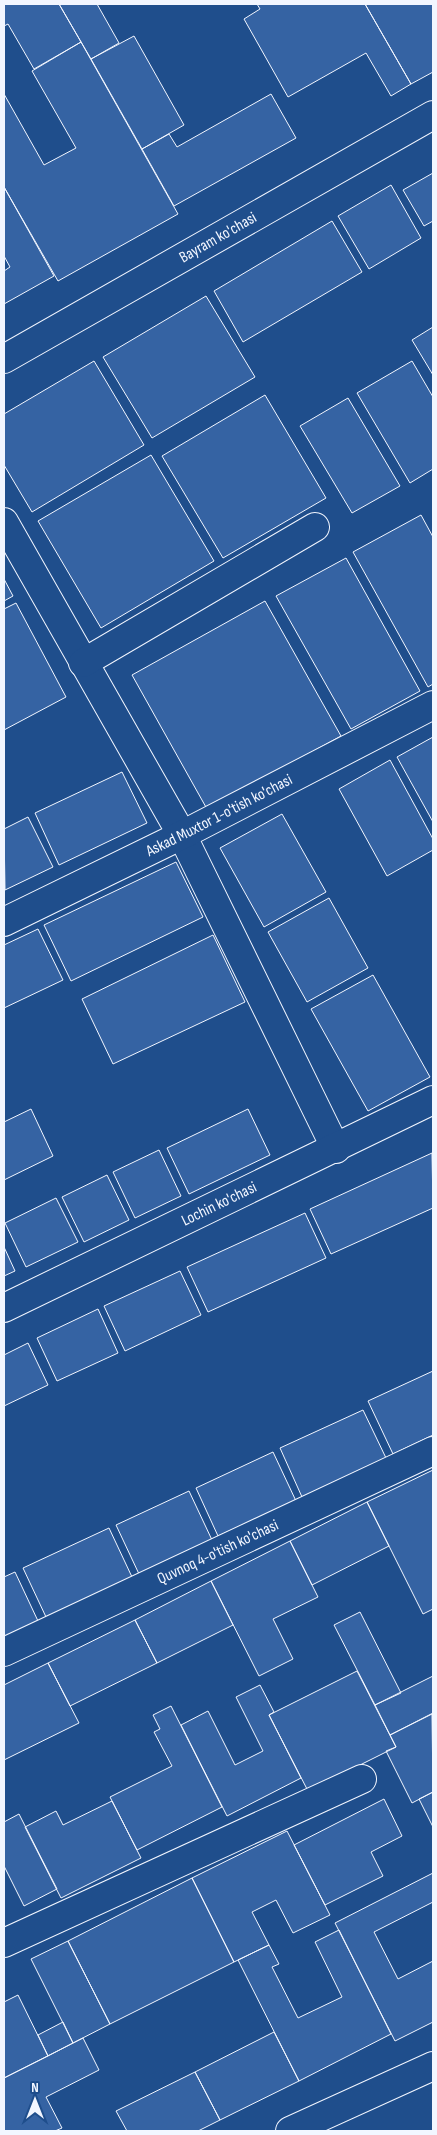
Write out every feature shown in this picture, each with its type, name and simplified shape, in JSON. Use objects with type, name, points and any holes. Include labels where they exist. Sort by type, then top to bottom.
[{"type":"street","name":"Bayram ko'chasi","points":[[4,359],[433,115]]},
{"type":"street","points":[[4,522],[182,835],[336,1149]]},
{"type":"street","points":[[83,662],[316,527]]},
{"type":"street","name":"Askad Muxtor 1-o'tish ko'chasi","points":[[4,922],[182,835],[433,705]]},
{"type":"street","name":"Lochin ko'chasi","points":[[4,1308],[336,1149],[433,1100]]},
{"type":"street","name":"Quvnoq 4-o'tish ko'chasi","points":[[4,1652],[433,1451]]},
{"type":"street","points":[[4,1944],[362,1779]]},
{"type":"street","points":[[290,2131],[433,2066]]},
{"type":"building","points":[[4,4],[59,4],[81,42],[34,69],[8,24],[4,26]]},
{"type":"building","points":[[59,4],[97,4],[119,43],[91,59]]},
{"type":"building","points":[[257,4],[365,4],[411,84],[391,96],[366,53],[288,97],[244,19],[260,9]]},
{"type":"building","points":[[365,4],[433,4],[433,72],[411,84]]},
{"type":"building","points":[[134,36],[184,125],[142,149],[91,59]]},
{"type":"building","points":[[81,42],[178,214],[58,281],[4,187],[4,94],[44,165],[76,148],[32,71]]},
{"type":"building","points":[[271,94],[296,138],[174,206],[142,149],[169,134],[177,147]]},
{"type":"building","points":[[433,173],[433,221],[424,226],[403,190]]},
{"type":"building","points":[[391,185],[421,238],[369,269],[338,216]]},
{"type":"building","points":[[4,187],[54,276],[4,304],[4,271],[10,267],[4,256]]},
{"type":"building","points":[[332,221],[362,272],[243,342],[214,291]]},
{"type":"building","points":[[206,296],[255,377],[152,438],[103,357]]},
{"type":"building","points":[[433,327],[433,375],[412,340]]},
{"type":"building","points":[[94,361],[144,445],[32,512],[4,465],[4,414]]},
{"type":"building","points":[[412,361],[433,397],[433,469],[410,483],[357,393]]},
{"type":"building","points":[[265,395],[326,498],[223,558],[162,456]]},
{"type":"building","points":[[348,398],[400,486],[352,513],[300,426]]},
{"type":"building","points":[[151,455],[214,561],[101,628],[38,521]]},
{"type":"building","points":[[421,515],[433,537],[433,684],[428,687],[353,552]]},
{"type":"building","points":[[346,558],[420,691],[351,729],[276,596]]},
{"type":"building","points":[[4,579],[13,596],[4,601]]},
{"type":"building","points":[[265,601],[341,736],[207,809],[132,675]]},
{"type":"building","points":[[16,603],[66,697],[4,730],[4,609]]},
{"type":"building","points":[[433,737],[433,822],[397,757]]},
{"type":"building","points":[[390,760],[433,839],[433,850],[387,876],[339,789]]},
{"type":"building","points":[[122,772],[147,823],[59,865],[35,813]]},
{"type":"building","points":[[282,814],[326,892],[264,927],[220,848]]},
{"type":"building","points":[[28,817],[53,867],[5,890],[4,829]]},
{"type":"building","points":[[176,862],[203,917],[71,981],[44,925]]},
{"type":"building","points":[[329,898],[368,968],[307,1002],[268,932]]},
{"type":"building","points":[[38,929],[63,980],[4,1008],[4,945]]},
{"type":"building","points":[[213,935],[245,1002],[113,1064],[82,999]]},
{"type":"building","points":[[373,975],[430,1077],[368,1111],[311,1009]]},
{"type":"building","points":[[31,1109],[53,1156],[4,1180],[4,1122]]},
{"type":"building","points":[[248,1109],[270,1155],[189,1194],[167,1148]]},
{"type":"building","points":[[159,1150],[181,1196],[135,1218],[113,1172]]},
{"type":"building","points":[[432,1153],[433,1208],[331,1254],[310,1209]]},
{"type":"building","points":[[107,1175],[129,1220],[84,1242],[62,1197]]},
{"type":"building","points":[[56,1198],[78,1242],[26,1267],[5,1223]]},
{"type":"building","points":[[305,1213],[326,1258],[208,1312],[187,1267]]},
{"type":"building","points":[[4,1247],[15,1271],[4,1276]]},
{"type":"building","points":[[180,1271],[201,1315],[125,1351],[104,1306]]},
{"type":"building","points":[[98,1309],[118,1353],[57,1381],[37,1338]]},
{"type":"building","points":[[28,1343],[48,1385],[4,1406],[4,1355]]},
{"type":"building","points":[[433,1371],[433,1435],[393,1454],[368,1401]]},
{"type":"building","points":[[363,1410],[386,1458],[302,1497],[280,1448]]},
{"type":"building","points":[[273,1452],[296,1501],[218,1536],[196,1488]]},
{"type":"building","points":[[433,1470],[433,1609],[423,1614],[367,1502]]},
{"type":"building","points":[[189,1491],[212,1540],[139,1574],[116,1525]]},
{"type":"building","points":[[367,1502],[389,1546],[312,1585],[290,1541]]},
{"type":"building","points":[[109,1528],[132,1577],[46,1617],[23,1568]]},
{"type":"building","points":[[290,1541],[318,1597],[273,1619],[293,1659],[259,1676],[211,1581]]},
{"type":"building","points":[[15,1572],[38,1621],[4,1637],[4,1577]]},
{"type":"building","points":[[211,1581],[233,1625],[157,1663],[135,1620]]},
{"type":"building","points":[[360,1612],[401,1693],[375,1705],[334,1625]]},
{"type":"building","points":[[135,1620],[157,1663],[70,1706],[48,1663]]},
{"type":"building","points":[[48,1663],[79,1723],[4,1760],[4,1685]]},
{"type":"building","points":[[357,1671],[396,1747],[308,1791],[269,1715]]},
{"type":"building","points":[[433,1676],[433,1713],[390,1735],[375,1705]]},
{"type":"building","points":[[260,1685],[274,1712],[269,1715],[301,1778],[227,1816],[181,1725],[208,1711],[235,1765],[263,1751],[236,1697]]},
{"type":"building","points":[[171,1706],[222,1807],[137,1850],[110,1797],[172,1766],[154,1732],[160,1729],[153,1715]]},
{"type":"building","points":[[432,1714],[433,1792],[412,1803],[386,1751],[396,1747],[390,1735]]},
{"type":"building","points":[[433,1792],[433,1827],[419,1799]]},
{"type":"building","points":[[384,1799],[402,1836],[371,1852],[383,1876],[325,1905],[294,1845]]},
{"type":"building","points":[[112,1801],[141,1858],[61,1898],[25,1827],[56,1811],[63,1825]]},
{"type":"building","points":[[19,1814],[57,1889],[24,1906],[4,1866],[4,1822]]},
{"type":"building","points":[[287,1831],[330,1915],[293,1933],[276,1900],[252,1912],[269,1945],[234,1962],[192,1878]]},
{"type":"building","points":[[433,1873],[433,1902],[374,1932],[398,1979],[433,1961],[433,2022],[395,2041],[335,1923]]},
{"type":"building","points":[[192,1878],[234,1962],[110,2024],[68,1941]]},
{"type":"building","points":[[339,1930],[391,2034],[299,2081],[238,1960],[269,1945],[279,1964],[272,1967],[298,2018],[342,1997],[315,1942]]},
{"type":"building","points":[[68,1941],[110,2024],[73,2043],[31,1959]]},
{"type":"building","points":[[18,1995],[48,2056],[4,2078],[4,2002]]},
{"type":"building","points":[[63,2022],[73,2043],[48,2056],[38,2035]]},
{"type":"building","points":[[274,2032],[299,2081],[220,2120],[195,2072]]},
{"type":"building","points":[[83,2038],[99,2070],[46,2097],[62,2128],[55,2131],[4,2131],[4,2078]]},
{"type":"building","points":[[195,2072],[220,2120],[198,2131],[127,2131],[116,2111]]}]
